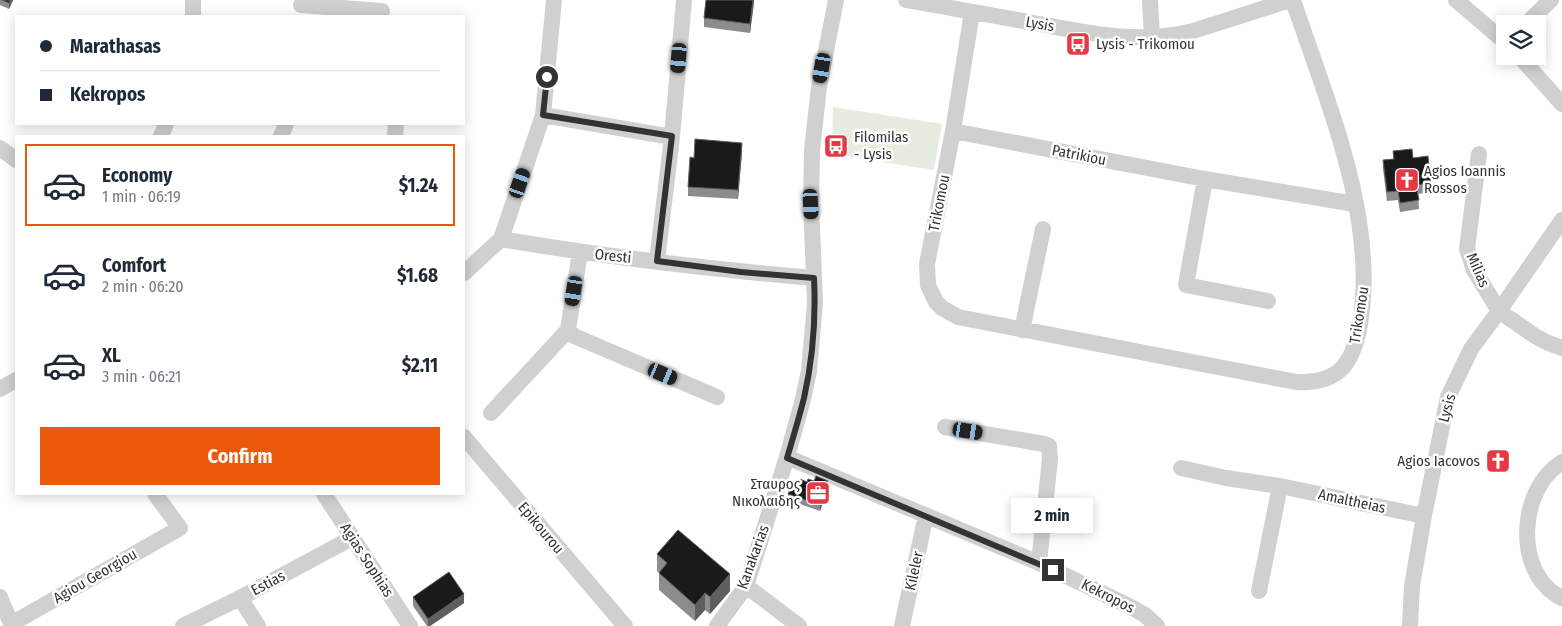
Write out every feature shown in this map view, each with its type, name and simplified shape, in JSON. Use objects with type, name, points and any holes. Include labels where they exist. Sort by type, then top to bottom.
[{"type":"street","points":[[193,0],[193,15]]},
{"type":"street","points":[[465,273],[501,239],[543,115],[554,0]]},
{"type":"street","points":[[657,261],[672,136],[684,0]]},
{"type":"street","name":"Kanakarias","points":[[718,626],[746,586],[804,399],[814,326],[811,204],[812,150],[819,87],[836,0]]},
{"type":"street","name":"Lysis","points":[[906,0],[1097,34],[1152,38],[1193,32],[1291,0]]},
{"type":"street","points":[[1150,0],[1152,38]]},
{"type":"street","name":"Trikomou","points":[[972,12],[953,131],[927,264],[926,275],[928,285],[936,302],[958,317],[1296,382],[1308,382],[1329,378],[1346,366],[1352,355],[1357,340],[1362,310],[1364,259],[1356,204],[1346,160],[1291,0]]},
{"type":"street","points":[[1456,0],[1496,34]]},
{"type":"street","points":[[1535,15],[1551,0]]},
{"type":"street","points":[[301,7],[382,11]]},
{"type":"street","points":[[1526,65],[1562,104]]},
{"type":"street","points":[[543,115],[672,136]]},
{"type":"street","name":"Patrikiou","points":[[953,131],[1205,180],[1356,204]]},
{"type":"street","points":[[0,148],[15,159]]},
{"type":"street","name":"Milias","points":[[1479,154],[1467,249],[1474,270],[1499,311],[1535,336],[1562,348]]},
{"type":"street","points":[[1205,180],[1186,286],[1268,301]]},
{"type":"street","name":"Lysis","points":[[1410,626],[1412,586],[1448,397],[1471,349],[1562,220]]},
{"type":"street","points":[[1022,330],[1043,229]]},
{"type":"street","name":"Oresti","points":[[501,239],[580,252],[741,272],[814,278]]},
{"type":"street","points":[[492,414],[568,330],[580,252]]},
{"type":"street","points":[[568,330],[574,336],[717,397]]},
{"type":"street","points":[[945,427],[1049,446],[1050,459],[1039,563]]},
{"type":"street","name":"Epikourou","points":[[465,438],[618,624]]},
{"type":"street","name":"Kekropos","points":[[787,458],[1039,563],[1113,597],[1131,607],[1152,624]]},
{"type":"street","points":[[1562,462],[1550,471],[1535,493],[1529,521],[1527,545],[1535,572],[1546,588],[1562,598]]},
{"type":"street","name":"Amaltheias","points":[[1180,468],[1226,478],[1280,486],[1424,516]]},
{"type":"street","points":[[1260,591],[1280,486]]},
{"type":"street","name":"Agiou Georgiou","points":[[0,597],[11,625],[180,528],[156,495]]},
{"type":"street","name":"Agias Sophias","points":[[325,495],[410,626]]},
{"type":"street","name":"Kileler","points":[[902,626],[926,515]]},
{"type":"street","name":"Estias","points":[[183,626],[352,538]]},
{"type":"street","points":[[746,586],[799,626]]},
{"type":"street","points":[[240,598],[258,626]]},
{"type":"shaded area","points":[[833,107],[942,124],[934,170],[832,154]]},
{"type":"building","points":[[706,0],[753,0],[750,24],[704,18]]},
{"type":"building","points":[[695,139],[742,143],[738,190],[688,187],[690,157],[694,158]]},
{"type":"building","name":"Agios Ioannis Rossos","points":[[1412,149],[1413,158],[1428,156],[1431,183],[1416,185],[1419,200],[1400,203],[1398,191],[1387,192],[1383,160],[1394,159],[1393,151]]},
{"type":"building","points":[[816,476],[828,481],[820,505],[788,494],[792,484],[798,486],[800,479],[807,482],[808,479],[814,481]]},
{"type":"building","points":[[678,530],[730,574],[710,597],[705,593],[695,605],[659,573],[667,563],[657,554]]},
{"type":"building","points":[[449,572],[464,594],[428,619],[413,597]]},
{"type":"place","name":"Lysis - Trikomou","points":[[1078,44]]},
{"type":"place","name":"Filomilas - Lysis","points":[[836,146]]},
{"type":"place","name":"Agios Ioannis Rossos","points":[[1407,180]]},
{"type":"place","name":"Agios Iacovos","points":[[1498,461]]},
{"type":"place","name":"Σταυρος Νικολαιδης","points":[[818,493]]},
{"type":"route","points":[[547,77],[543,115],[672,136],[657,261],[741,272],[814,278],[814,326],[809,371],[804,399],[787,458],[1053,570]]}]
